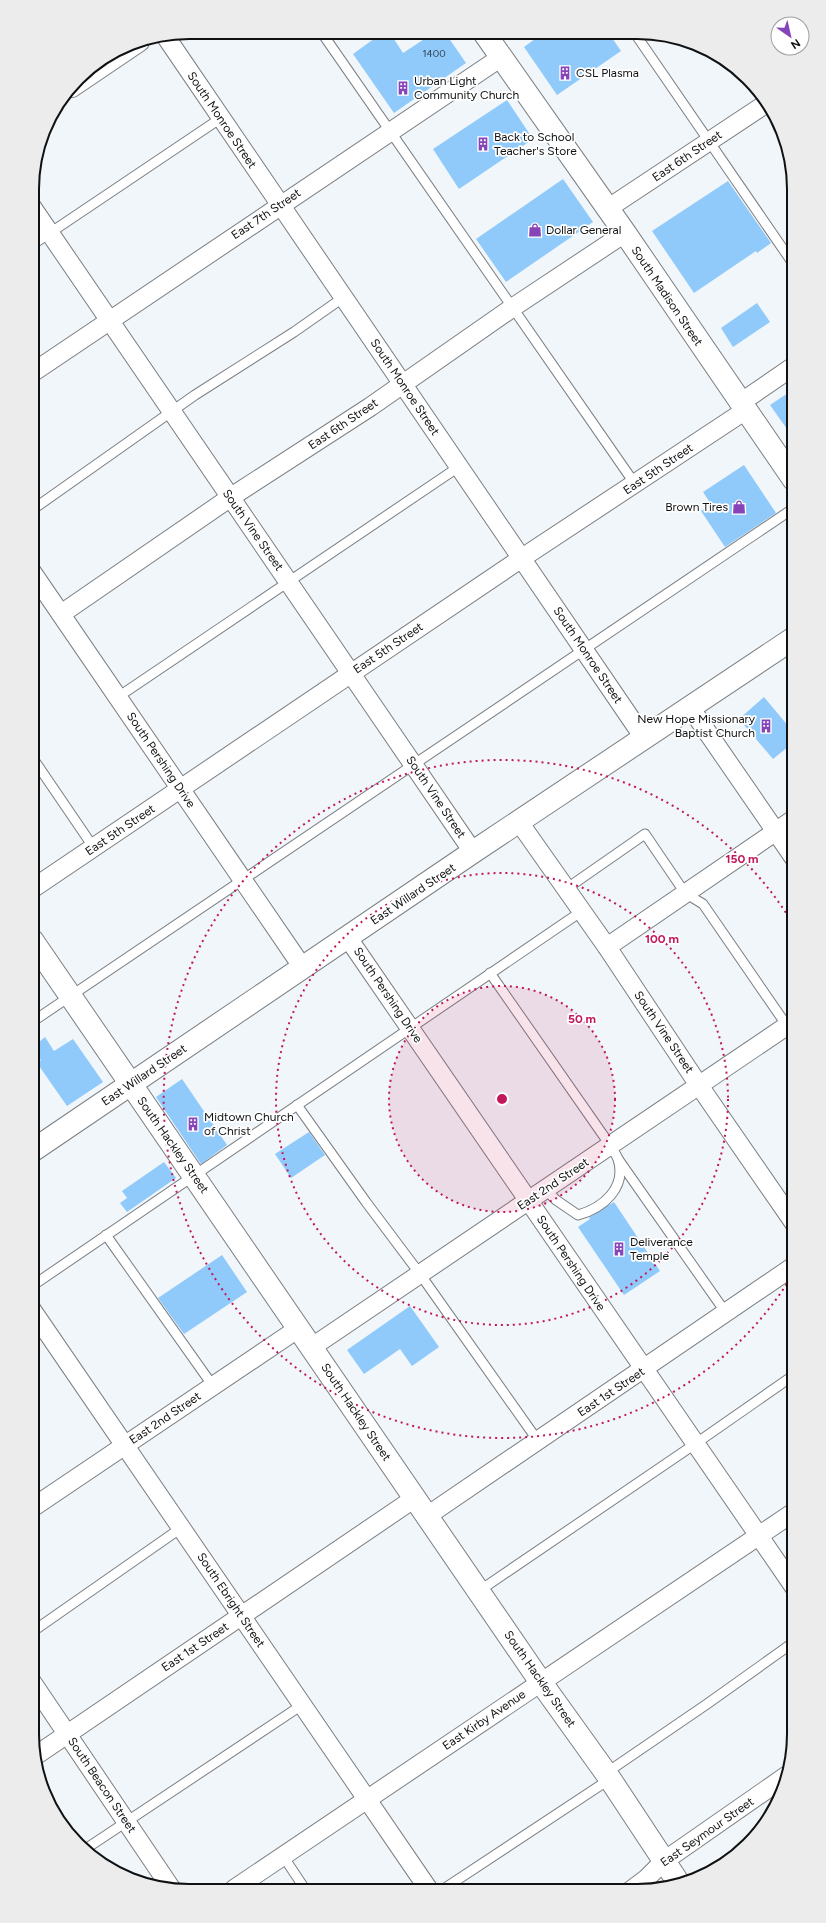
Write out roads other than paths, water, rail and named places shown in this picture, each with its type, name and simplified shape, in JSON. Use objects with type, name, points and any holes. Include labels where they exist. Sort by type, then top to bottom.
[{"type":"street","name":"South Monroe Street","points":[[168,40],[460,466],[644,738]]},
{"type":"street","name":"East 7th Street","points":[[39,368],[390,131],[494,42]]},
{"type":"street","name":"South Madison Street","points":[[494,42],[787,470]]},
{"type":"street","points":[[92,74],[123,54]]},
{"type":"street","name":"East 6th Street","points":[[607,209],[763,106]]},
{"type":"street","name":"South Vine Street","points":[[39,217],[109,321],[352,672],[473,852]]},
{"type":"street","name":"East 6th Street","points":[[61,614],[231,497],[625,233]]},
{"type":"street","name":"East 5th Street","points":[[39,885],[352,672],[635,484],[743,406],[787,371]]},
{"type":"street","name":"South Pershing Drive","points":[[39,582],[303,968]]},
{"type":"street","name":"East Willard Street","points":[[39,1146],[473,852],[787,643]]},
{"type":"street","points":[[690,707],[787,848]]},
{"type":"street","name":"South Vine Street","points":[[518,822],[607,947],[698,1084],[787,1213]]},
{"type":"street","points":[[607,947],[787,824]]},
{"type":"street","name":"South Pershing Drive","points":[[348,938],[787,1577]]},
{"type":"street","name":"South Hackley Street","points":[[39,950],[540,1681],[608,1776],[676,1879]]},
{"type":"street","name":"East 2nd Street","points":[[312,1347],[545,1189],[614,1152],[698,1084],[787,1030]]},
{"type":"street","name":"East 1st Street","points":[[427,1516],[538,1442],[787,1271]]},
{"type":"street","name":"South Ebright Street","points":[[39,1320],[425,1884]]},
{"type":"street","name":"East 2nd Street","points":[[39,1500],[125,1445],[299,1328]]},
{"type":"street","name":"East 1st Street","points":[[40,1753],[415,1498]]},
{"type":"street","name":"East Kirby Avenue","points":[[240,1884],[540,1681],[787,1516]]},
{"type":"street","name":"South Beacon Street","points":[[39,1692],[167,1883]]},
{"type":"street","name":"East Seymour Street","points":[[639,1884],[664,1861],[779,1781]]},
{"type":"lane","points":[[326,39],[635,484]]},
{"type":"lane","points":[[639,39],[787,256]]},
{"type":"lane","points":[[39,240],[221,118]]},
{"type":"lane","points":[[39,505],[172,411],[294,332],[344,297]]},
{"type":"lane","points":[[118,697],[460,466]]},
{"type":"lane","points":[[39,1018],[787,513]]},
{"type":"lane","points":[[39,767],[94,848]]},
{"type":"lane","points":[[566,889],[645,834],[685,893],[703,904],[787,1022]]},
{"type":"lane","points":[[39,1281],[582,911]]},
{"type":"lane","points":[[490,973],[726,1313]]},
{"type":"lane","points":[[297,1105],[366,1202],[420,1274],[538,1442]]},
{"type":"lane","points":[[545,1189],[556,1200],[578,1214],[591,1211],[612,1194],[618,1185],[614,1152]]},
{"type":"lane","points":[[106,1235],[213,1386]]},
{"type":"lane","points":[[479,1591],[696,1444],[787,1379]]},
{"type":"lane","points":[[39,1627],[181,1528]]},
{"type":"lane","points":[[451,1884],[608,1776],[787,1647]]},
{"type":"lane","points":[[89,1846],[302,1705]]},
{"type":"lane","points":[[283,1856],[301,1884]]},
{"type":"place","name":"CSL Plasma","points":[[565,73]]},
{"type":"place","name":"Urban Light Community Church","points":[[403,88]]},
{"type":"place","name":"Back to School Teacher's Store","points":[[483,144]]},
{"type":"place","name":"Dollar General","points":[[535,230]]},
{"type":"place","name":"Brown Tires","points":[[739,507]]},
{"type":"place","name":"New Hope Missionary Baptist Church","points":[[766,726]]},
{"type":"place","name":"Midtown Church of Christ","points":[[193,1124]]},
{"type":"place","name":"Deliverance Temple","points":[[619,1249]]}]
